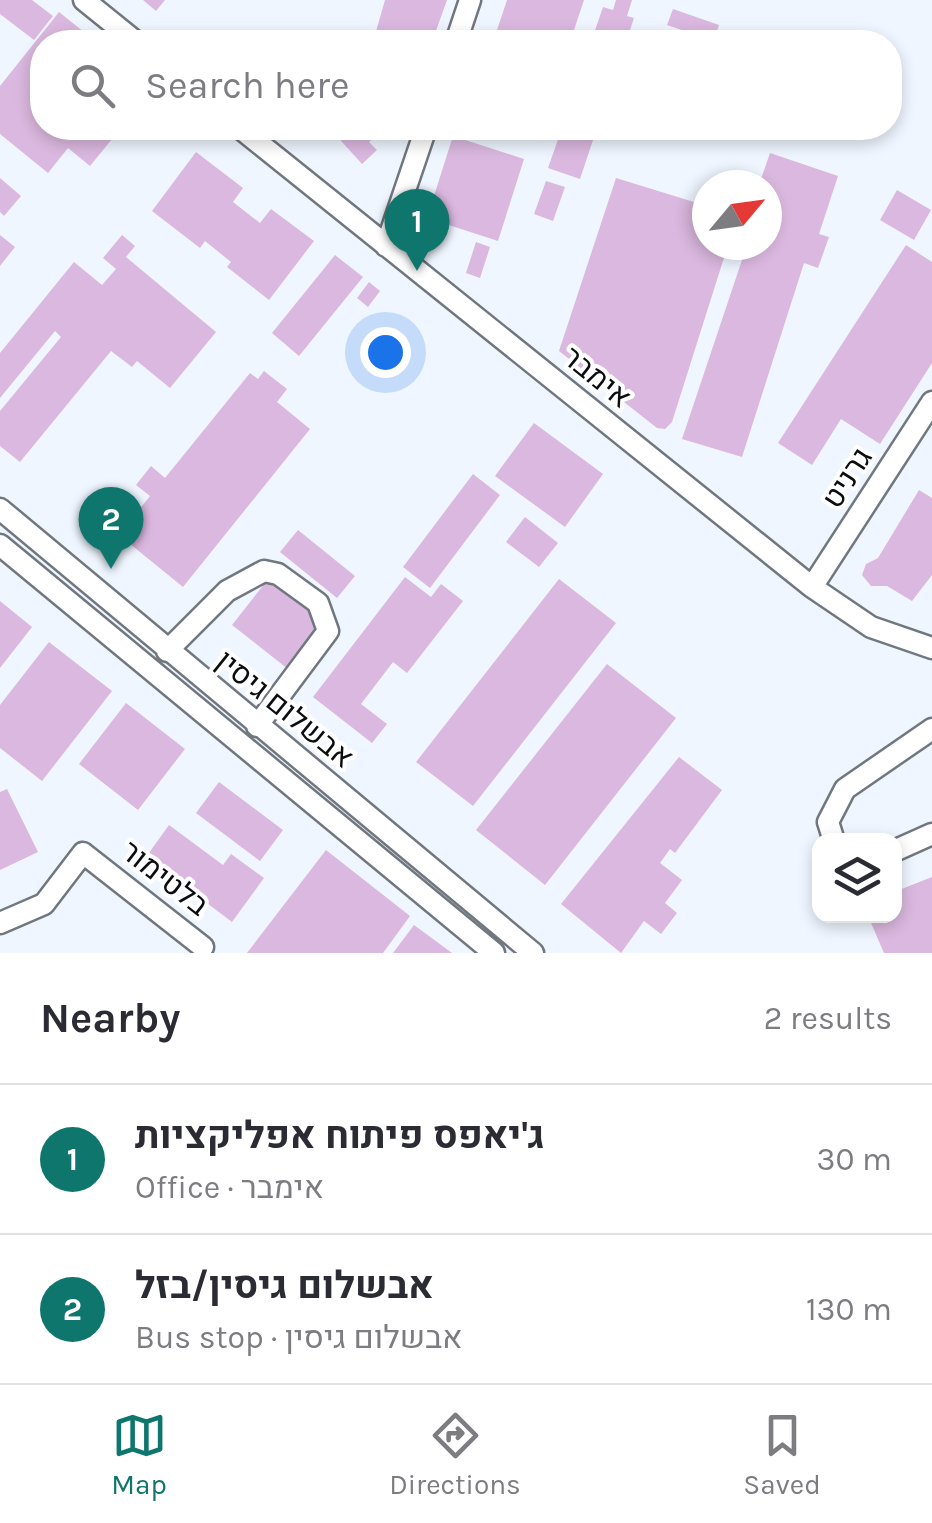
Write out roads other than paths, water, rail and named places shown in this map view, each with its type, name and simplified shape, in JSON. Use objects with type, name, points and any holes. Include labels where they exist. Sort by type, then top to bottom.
[{"type":"street","points":[[84,0],[121,30]]},
{"type":"street","points":[[460,30],[470,0]]},
{"type":"street","name":"אימבר","points":[[255,140],[812,587],[871,627],[932,648]]},
{"type":"street","points":[[386,246],[422,140]]},
{"type":"street","name":"גרניט","points":[[812,587],[932,402]]},
{"type":"street","name":"אבשלום גיסין","points":[[0,510],[533,953]]},
{"type":"street","name":"אבשלום גיסין","points":[[0,545],[494,953]]},
{"type":"street","points":[[167,652],[227,591],[264,572],[278,574],[318,603],[328,631],[257,726]]},
{"type":"street","points":[[832,833],[828,822],[845,788],[932,730]]},
{"type":"street","points":[[902,847],[932,834]]},
{"type":"street","name":"בלטימור","points":[[0,923],[44,904],[83,853],[203,947]]},
{"type":"place","name":"ג'יאפס פיתוח אפליקציות","points":[[417,271]]},
{"type":"place","name":"אבשלום גיסין/בזל","points":[[111,569]]}]
